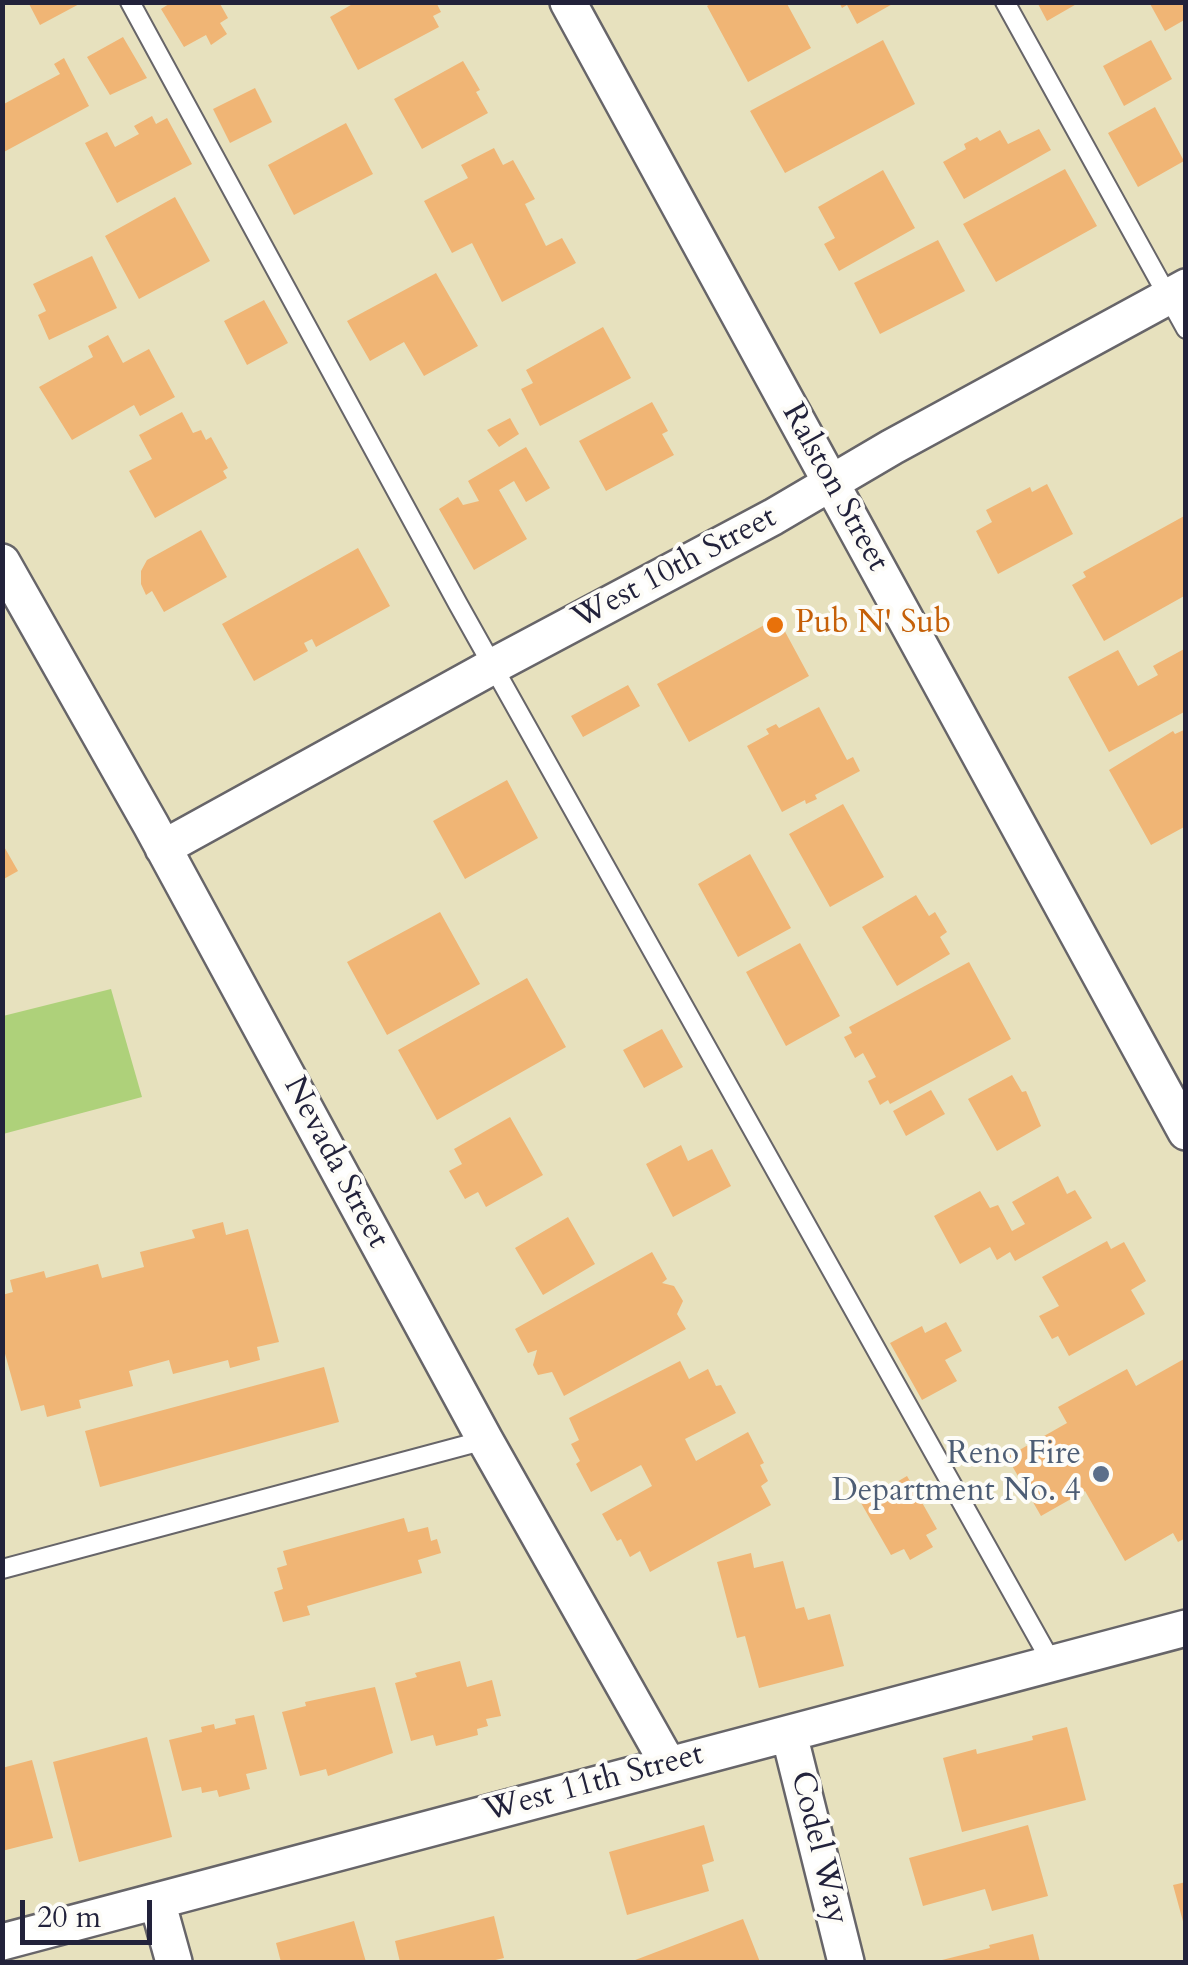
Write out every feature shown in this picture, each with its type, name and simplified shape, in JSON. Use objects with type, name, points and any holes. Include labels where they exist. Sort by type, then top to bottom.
[{"type":"street","name":"Ralston Street","points":[[568,2],[1186,1132]]},
{"type":"street","name":"West 10th Street","points":[[163,848],[774,517],[1176,292]]},
{"type":"street","name":"Nevada Street","points":[[2,562],[163,848],[485,1440],[668,1764]]},
{"type":"street","name":"West 11th Street","points":[[2,1942],[1186,1628]]},
{"type":"street","name":"Codel Way","points":[[789,1734],[846,1962]]},
{"type":"street","points":[[157,1901],[174,1962]]},
{"type":"lane","points":[[130,2],[458,604],[1052,1663]]},
{"type":"lane","points":[[1005,2],[1176,292],[1186,329]]},
{"type":"lane","points":[[2,1569],[485,1440]]},
{"type":"green space","points":[[111,989],[142,1097],[3,1134],[3,1016]]},
{"type":"building","points":[[28,2],[83,2],[40,25]]},
{"type":"building","points":[[172,2],[219,2],[228,18],[220,23],[227,34],[211,45],[206,35],[184,47],[161,9]]},
{"type":"building","points":[[356,2],[436,2],[441,12],[433,16],[439,27],[358,70],[330,17]]},
{"type":"building","points":[[714,2],[786,2],[811,48],[748,82],[707,6]]},
{"type":"building","points":[[839,2],[896,2],[857,24],[847,5],[842,8]]},
{"type":"building","points":[[1037,2],[1080,2],[1047,21]]},
{"type":"building","points":[[1149,2],[1186,2],[1186,19],[1165,31]]},
{"type":"building","points":[[123,37],[147,78],[110,95],[87,57]]},
{"type":"building","points":[[883,40],[915,104],[785,173],[750,111]]},
{"type":"building","points":[[1151,40],[1172,79],[1124,106],[1103,66]]},
{"type":"building","points":[[64,58],[89,106],[2,153],[2,105],[60,74],[54,64]]},
{"type":"building","points":[[463,61],[488,113],[422,149],[394,99]]},
{"type":"building","points":[[255,88],[272,122],[230,143],[213,109]]},
{"type":"building","points":[[1155,107],[1184,161],[1138,187],[1108,133]]},
{"type":"building","points":[[152,116],[156,124],[167,118],[192,164],[117,203],[85,143],[107,132],[115,147],[139,134],[134,126]]},
{"type":"building","points":[[346,123],[373,174],[294,215],[268,165]]},
{"type":"building","points":[[1039,129],[1051,150],[964,199],[943,162],[966,149],[964,144],[977,137],[980,141],[1000,130],[1008,144]]},
{"type":"building","points":[[494,148],[503,165],[513,160],[535,199],[525,204],[546,246],[562,238],[576,263],[502,302],[472,243],[452,253],[424,201],[468,178],[461,165]]},
{"type":"building","points":[[1065,169],[1097,226],[996,282],[963,224]]},
{"type":"building","points":[[883,170],[915,228],[839,271],[824,244],[835,238],[818,207]]},
{"type":"building","points":[[175,197],[210,261],[139,299],[105,236]]},
{"type":"building","points":[[938,240],[965,291],[880,334],[854,283]]},
{"type":"building","points":[[92,256],[117,308],[49,340],[38,315],[46,311],[33,284]]},
{"type":"building","points":[[436,273],[478,346],[424,376],[404,342],[370,361],[347,321]]},
{"type":"building","points":[[264,300],[288,343],[247,365],[224,321]]},
{"type":"building","points":[[603,327],[631,378],[540,426],[521,389],[533,383],[526,370]]},
{"type":"building","points":[[108,335],[123,363],[149,349],[175,397],[140,416],[134,405],[72,440],[39,387],[93,357],[88,346]]},
{"type":"building","points":[[652,402],[668,431],[662,434],[674,455],[606,491],[579,441]]},
{"type":"building","points":[[182,412],[193,433],[201,430],[206,440],[211,437],[228,468],[223,471],[227,478],[155,518],[129,471],[152,459],[139,435]]},
{"type":"building","points":[[510,418],[519,434],[499,447],[487,430]]},
{"type":"building","points":[[526,447],[550,488],[526,502],[514,481],[499,490],[527,539],[474,570],[439,509],[458,497],[463,505],[479,501],[468,481]]},
{"type":"building","points":[[1047,484],[1073,534],[998,574],[976,531],[992,522],[986,510],[1030,487],[1032,492]]},
{"type":"building","points":[[1186,515],[1186,595],[1104,641],[1072,585],[1086,577],[1083,572]]},
{"type":"building","points":[[201,530],[227,577],[164,612],[152,591],[146,595],[141,571],[147,560]]},
{"type":"building","points":[[358,548],[390,606],[316,647],[312,639],[304,643],[308,651],[254,681],[222,624]]},
{"type":"building","points":[[768,623],[782,626],[809,676],[689,742],[657,684]]},
{"type":"building","points":[[1186,648],[1186,711],[1109,752],[1068,677],[1118,650],[1138,686],[1158,675],[1153,666]]},
{"type":"building","points":[[628,685],[640,706],[583,737],[571,716]]},
{"type":"building","points":[[819,707],[847,760],[853,757],[860,771],[815,795],[817,799],[806,804],[805,800],[782,812],[747,746],[769,734],[766,729],[776,724],[779,728]]},
{"type":"building","points":[[1186,729],[1186,826],[1151,845],[1109,770],[1173,731],[1175,734]]},
{"type":"building","points":[[507,780],[538,838],[465,879],[433,821]]},
{"type":"building","points":[[843,804],[884,877],[830,907],[789,834]]},
{"type":"building","points":[[2,843],[18,871],[2,880]]},
{"type":"building","points":[[750,854],[791,928],[738,957],[698,884]]},
{"type":"building","points":[[916,895],[929,916],[935,912],[947,932],[940,937],[950,954],[897,986],[862,927]]},
{"type":"building","points":[[440,912],[480,984],[387,1035],[347,962]]},
{"type":"building","points":[[800,943],[840,1016],[786,1046],[746,972]]},
{"type":"building","points":[[969,962],[1011,1039],[890,1104],[888,1100],[880,1105],[868,1081],[876,1077],[863,1053],[855,1058],[844,1037],[852,1033],[849,1027]]},
{"type":"building","points":[[527,978],[566,1047],[437,1120],[398,1050]]},
{"type":"building","points":[[662,1029],[683,1067],[644,1088],[623,1050]]},
{"type":"building","points":[[1012,1075],[1022,1092],[1026,1091],[1041,1126],[997,1151],[968,1099]]},
{"type":"building","points":[[931,1090],[945,1114],[906,1136],[893,1111]]},
{"type":"building","points":[[510,1117],[543,1175],[486,1207],[478,1192],[465,1199],[449,1171],[462,1164],[454,1149]]},
{"type":"building","points":[[681,1145],[688,1161],[712,1149],[731,1186],[673,1217],[646,1164]]},
{"type":"building","points":[[1058,1176],[1067,1194],[1075,1190],[1092,1218],[1015,1261],[1010,1252],[997,1260],[990,1247],[960,1264],[934,1216],[980,1191],[990,1208],[998,1205],[1012,1231],[1025,1224],[1012,1202]]},
{"type":"building","points":[[568,1217],[595,1264],[543,1295],[515,1248]]},
{"type":"building","points":[[223,1222],[226,1235],[248,1229],[279,1342],[257,1347],[260,1360],[230,1368],[228,1360],[173,1374],[169,1360],[129,1371],[133,1386],[79,1400],[81,1408],[47,1417],[44,1405],[21,1411],[2,1343],[2,1295],[13,1292],[10,1280],[44,1271],[46,1278],[98,1264],[102,1278],[144,1267],[140,1252],[195,1238],[192,1230]]},
{"type":"building","points":[[1107,1241],[1111,1249],[1124,1242],[1146,1281],[1131,1290],[1145,1314],[1069,1356],[1058,1336],[1052,1339],[1039,1316],[1059,1306],[1042,1277]]},
{"type":"building","points":[[652,1252],[667,1279],[662,1283],[674,1286],[683,1301],[677,1314],[686,1329],[564,1396],[552,1372],[538,1375],[533,1365],[537,1350],[528,1353],[515,1329]]},
{"type":"building","points":[[946,1322],[962,1351],[945,1360],[957,1381],[922,1400],[890,1343],[922,1326],[925,1333]]},
{"type":"building","name":"Reno Fire Department No. 4","points":[[1184,1359],[1186,1538],[1178,1542],[1173,1533],[1125,1561],[1085,1491],[1041,1516],[1007,1457],[1067,1423],[1058,1407],[1127,1369],[1136,1386]]},
{"type":"building","points":[[680,1361],[689,1379],[708,1369],[736,1413],[685,1439],[696,1461],[748,1432],[764,1463],[760,1465],[768,1481],[761,1486],[771,1505],[650,1572],[640,1551],[630,1557],[602,1514],[652,1486],[641,1465],[591,1492],[576,1464],[580,1461],[571,1444],[579,1440],[569,1418]]},
{"type":"building","points":[[324,1367],[339,1422],[100,1487],[85,1431]]},
{"type":"building","points":[[907,1476],[937,1529],[926,1535],[933,1547],[910,1560],[904,1549],[891,1555],[861,1503]]},
{"type":"building","points":[[404,1518],[408,1532],[428,1527],[431,1541],[437,1539],[441,1553],[418,1560],[422,1573],[307,1606],[310,1615],[283,1622],[274,1592],[283,1589],[277,1568],[287,1565],[283,1551]]},
{"type":"building","points":[[751,1553],[754,1568],[783,1561],[796,1609],[804,1607],[808,1620],[830,1614],[844,1666],[759,1688],[745,1636],[737,1638],[717,1562]]},
{"type":"building","points":[[460,1661],[467,1687],[492,1680],[501,1716],[486,1719],[488,1726],[477,1729],[478,1735],[436,1746],[433,1735],[411,1741],[395,1683],[417,1677],[415,1673]]},
{"type":"building","points":[[375,1687],[393,1753],[328,1776],[326,1769],[300,1776],[282,1712],[306,1706],[305,1702]]},
{"type":"building","points":[[254,1715],[267,1769],[246,1774],[250,1789],[219,1797],[217,1790],[202,1793],[201,1787],[182,1791],[169,1740],[202,1732],[201,1727],[214,1724],[215,1729],[236,1724],[235,1719]]},
{"type":"building","points":[[1067,1727],[1086,1800],[962,1832],[943,1758],[1033,1740],[1032,1736]]},
{"type":"building","points":[[147,1737],[172,1837],[79,1862],[53,1762]]},
{"type":"building","points":[[32,1760],[53,1838],[2,1851],[2,1768]]},
{"type":"building","points":[[704,1825],[714,1861],[702,1865],[709,1891],[627,1915],[609,1852]]},
{"type":"building","points":[[1028,1825],[1048,1896],[992,1911],[985,1889],[923,1906],[909,1858]]},
{"type":"building","points":[[1186,1882],[1186,1925],[1184,1925],[1173,1885]]},
{"type":"building","points":[[494,1916],[504,1958],[487,1962],[400,1962],[395,1941]]},
{"type":"building","points":[[743,1919],[760,1962],[630,1962]]},
{"type":"building","points":[[354,1921],[366,1962],[281,1962],[276,1943]]},
{"type":"building","points":[[1033,1934],[1040,1962],[934,1962],[990,1948],[989,1945]]},
{"type":"place","name":"Pub N' Sub","points":[[775,625]]},
{"type":"place","name":"Reno Fire Department No. 4","points":[[1101,1474]]}]
